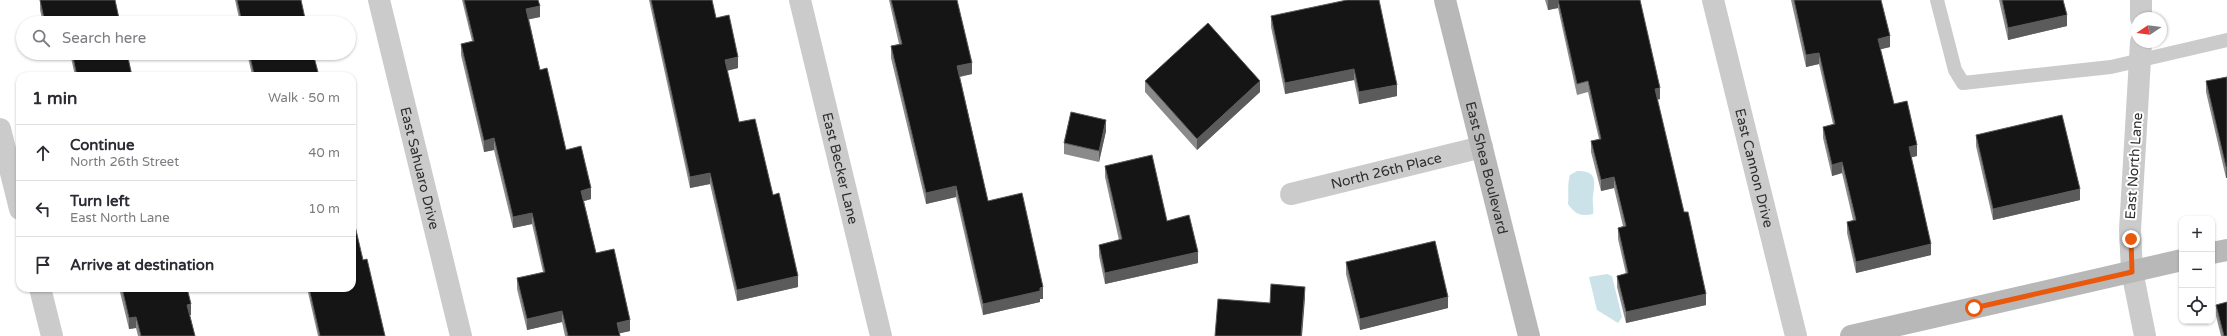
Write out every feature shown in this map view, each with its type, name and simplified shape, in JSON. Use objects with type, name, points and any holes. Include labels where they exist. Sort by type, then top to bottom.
[{"type":"street","name":"East Sahuaro Drive","points":[[379,0],[461,336]]},
{"type":"street","name":"East Becker Lane","points":[[800,0],[882,336]]},
{"type":"street","name":"East Shea Boulevard","points":[[1445,0],[1529,336]]},
{"type":"street","name":"East Cannon Drive","points":[[1713,0],[1796,336]]},
{"type":"street","points":[[2141,0],[2141,12]]},
{"type":"street","name":"East North Lane","points":[[2141,51],[2130,230],[2132,272],[2145,336]]},
{"type":"street","points":[[0,129],[16,193]]},
{"type":"street","name":"North 26th Place","points":[[1291,194],[1482,147]]},
{"type":"street","points":[[2215,252],[2227,250]]},
{"type":"street","points":[[1851,336],[2179,261]]},
{"type":"street","points":[[41,292],[52,336]]},
{"type":"lane","points":[[1937,0],[1955,70],[1963,83],[2111,67],[2141,51],[2227,40]]},
{"type":"water","points":[[1577,171],[1584,171],[1593,178],[1593,214],[1579,214],[1568,204],[1569,178],[1570,175]]},
{"type":"water","points":[[1607,274],[1612,276],[1622,317],[1618,323],[1597,310],[1589,277]]},
{"type":"building","points":[[40,0],[115,0],[118,16],[43,16]]},
{"type":"building","points":[[237,0],[301,0],[304,16],[240,16]]},
{"type":"building","points":[[464,0],[538,0],[540,6],[526,9],[540,70],[547,68],[566,150],[581,146],[591,188],[581,191],[596,253],[614,249],[630,320],[617,323],[620,336],[568,336],[562,311],[527,319],[517,278],[545,272],[532,213],[513,217],[494,138],[484,141],[461,44],[474,41]]},
{"type":"building","points":[[651,0],[712,0],[716,18],[729,15],[738,57],[725,60],[739,122],[755,119],[773,195],[779,193],[798,276],[737,290],[710,173],[690,177]]},
{"type":"building","points":[[891,0],[957,0],[972,63],[957,66],[988,201],[1022,193],[1043,287],[1040,288],[1040,291],[983,304],[956,186],[926,193],[891,46],[902,44]]},
{"type":"building","points":[[1347,0],[1379,0],[1397,85],[1359,92],[1354,69],[1285,83],[1271,16]]},
{"type":"building","points":[[1558,0],[1640,0],[1660,88],[1655,89],[1684,212],[1688,212],[1706,294],[1626,312],[1617,276],[1628,273],[1618,228],[1626,226],[1614,177],[1601,180],[1591,141],[1601,139],[1588,81],[1577,84]]},
{"type":"building","points":[[1794,0],[1881,0],[1890,36],[1878,39],[1894,104],[1907,101],[1917,145],[1909,147],[1931,244],[1856,262],[1847,222],[1856,220],[1842,162],[1832,165],[1823,127],[1835,124],[1819,53],[1806,55]]},
{"type":"building","points":[[2002,0],[2063,0],[2067,15],[2008,28]]},
{"type":"building","points":[[1208,23],[1260,81],[1197,139],[1145,81]]},
{"type":"building","points":[[74,60],[129,60],[131,72],[76,72]]},
{"type":"building","points":[[251,60],[315,60],[318,72],[254,72]]},
{"type":"building","points":[[2227,77],[2227,167],[2226,167],[2206,81]]},
{"type":"building","points":[[1071,112],[1106,120],[1099,151],[1064,143]]},
{"type":"building","points":[[2062,115],[2080,189],[1993,209],[1976,135]]},
{"type":"building","points":[[1152,155],[1167,221],[1189,215],[1198,252],[1105,273],[1099,245],[1122,239],[1105,166]]},
{"type":"building","points":[[356,230],[363,260],[367,259],[385,336],[320,336],[310,292],[356,292]]},
{"type":"building","points":[[1435,241],[1448,297],[1360,319],[1346,262]]},
{"type":"building","points":[[1271,284],[1305,287],[1301,336],[1215,336],[1218,299],[1270,303]]},
{"type":"building","points":[[123,292],[188,292],[191,304],[187,305],[195,336],[141,336],[136,317],[129,318]]},
{"type":"building","points":[[2227,302],[2227,336],[2224,336],[2216,305]]},
{"type":"route","points":[[1974,308],[2132,272],[2131,239]]}]
